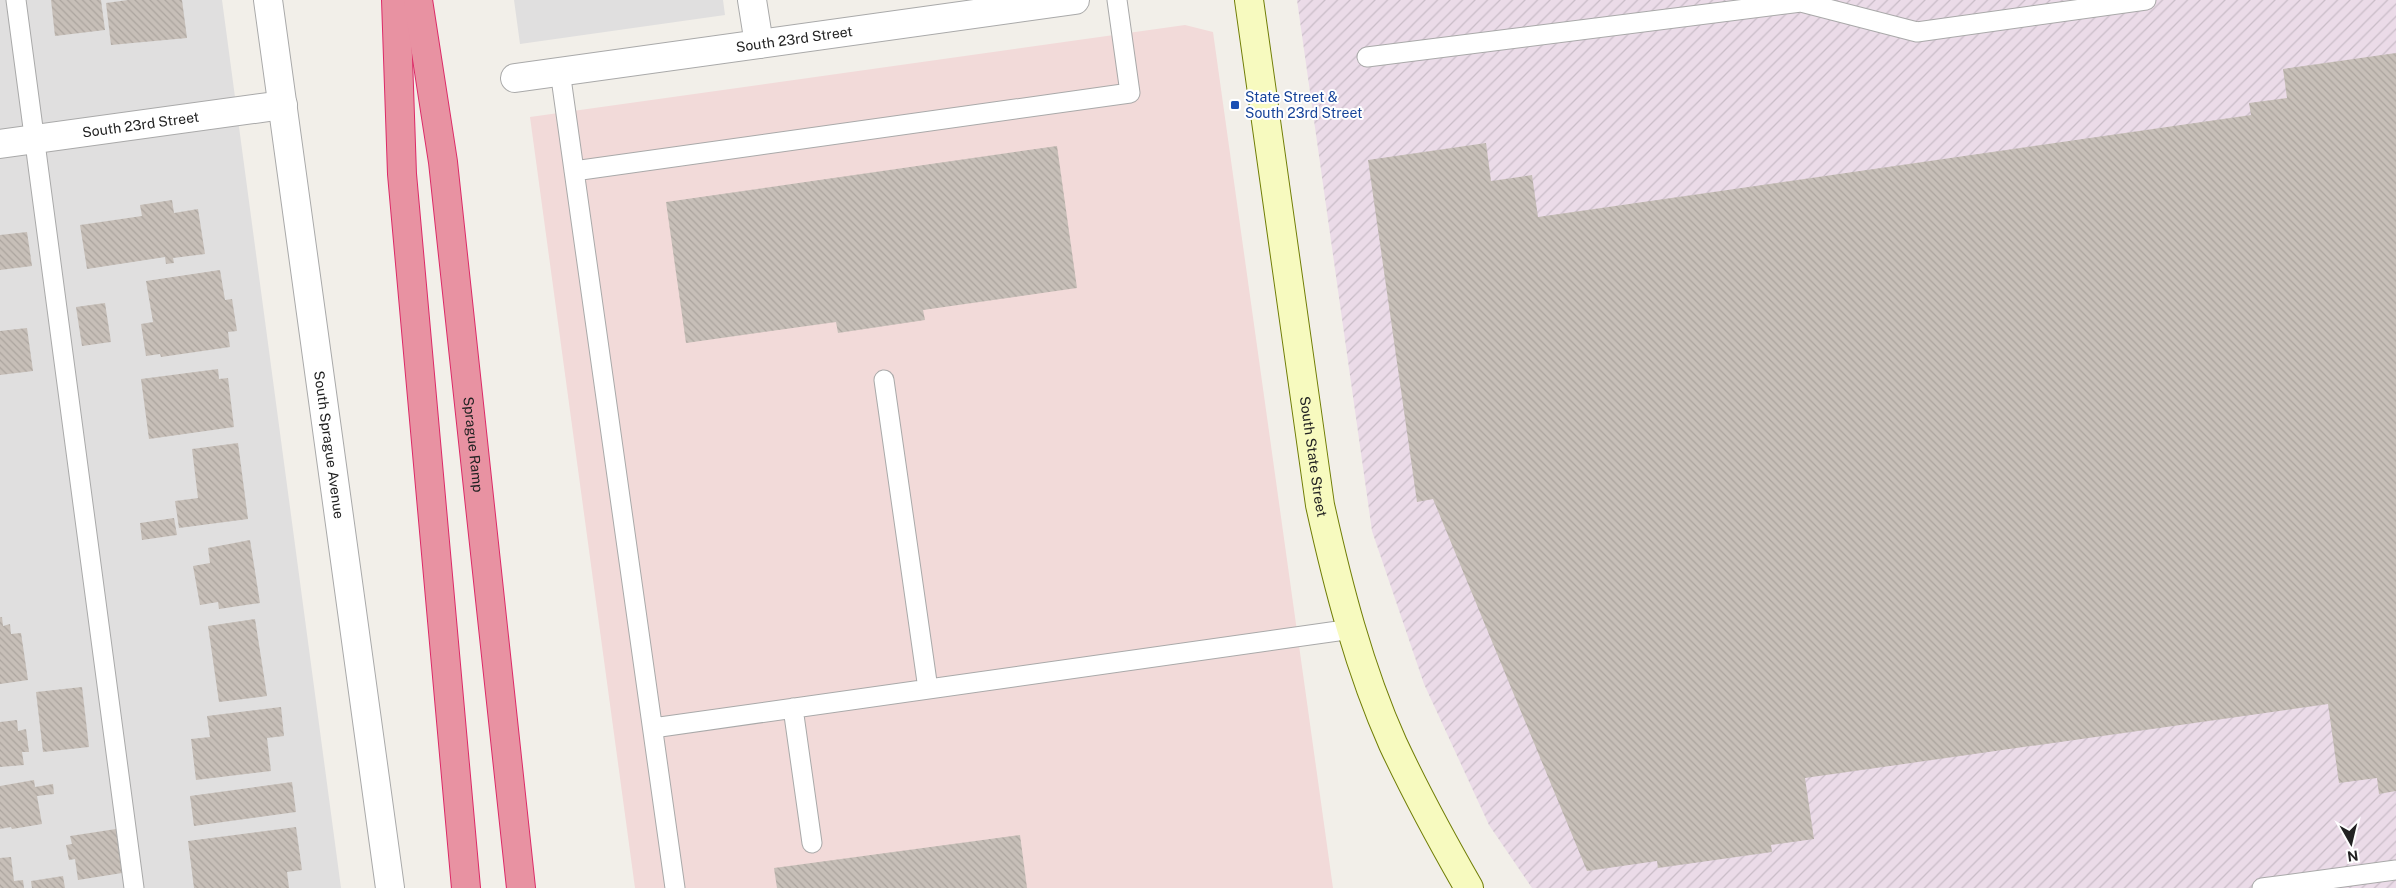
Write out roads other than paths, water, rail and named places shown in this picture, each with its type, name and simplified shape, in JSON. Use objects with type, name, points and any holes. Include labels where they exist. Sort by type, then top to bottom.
[{"type":"highway","points":[[396,0],[402,174],[466,888]]},
{"type":"highway","name":"Sprague Ramp","points":[[418,0],[443,162],[521,888]]},
{"type":"street","name":"South Sprague Avenue","points":[[268,0],[390,888]]},
{"type":"street","points":[[752,0],[759,44]]},
{"type":"street","name":"South 23rd Street","points":[[515,78],[759,44],[999,5],[1075,0]]},
{"type":"street","name":"South State Street","points":[[1249,0],[1320,505],[1332,558],[1352,629],[1393,743],[1469,888]]},
{"type":"street","name":"South 23rd Street","points":[[0,144],[283,105]]},
{"type":"lane","points":[[16,0],[134,888]]},
{"type":"lane","points":[[574,171],[1130,93],[1117,0]]},
{"type":"lane","points":[[1367,57],[1801,2],[1916,32],[2146,0]]},
{"type":"lane","points":[[560,71],[675,888]]},
{"type":"lane","points":[[884,380],[928,689]]},
{"type":"lane","points":[[653,728],[1352,629]]},
{"type":"lane","points":[[793,708],[812,843]]},
{"type":"lane","points":[[2262,888],[2396,870]]},
{"type":"place","name":"State Street & South 23rd Street","points":[[1235,105]]}]
